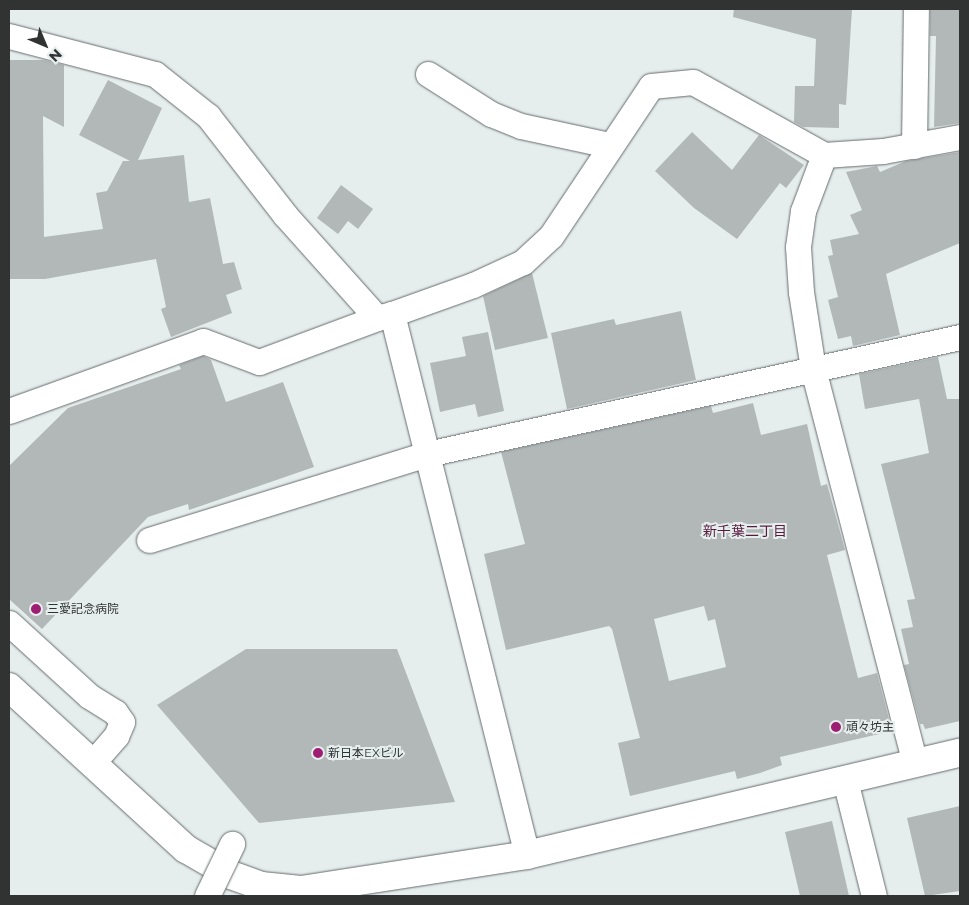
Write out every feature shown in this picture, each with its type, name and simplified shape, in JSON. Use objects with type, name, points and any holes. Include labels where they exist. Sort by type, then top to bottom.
[{"type":"street","points":[[914,146],[916,9]]},
{"type":"street","points":[[9,36],[155,74],[208,116],[285,215],[385,316],[428,454],[528,855]]},
{"type":"street","points":[[428,74],[491,114],[521,126],[609,145]]},
{"type":"street","points":[[9,411],[203,340],[259,362],[473,285],[523,262],[551,236],[609,145],[651,86],[693,82],[824,155],[914,146],[960,137]]},
{"type":"street","points":[[824,155],[803,211],[798,247],[813,369],[915,763]]},
{"type":"street","points":[[150,540],[428,454],[960,337]]},
{"type":"street","points":[[9,623],[89,696],[115,712],[122,722],[116,736],[92,764]]},
{"type":"street","points":[[9,687],[186,849],[231,875],[261,886],[323,892],[528,855],[960,753]]},
{"type":"street","points":[[845,780],[874,896]]},
{"type":"street","points":[[207,896],[232,844]]},
{"type":"building","points":[[734,9],[852,9],[846,105],[839,104],[839,128],[803,127],[794,122],[795,86],[814,86],[816,39],[733,17]]},
{"type":"building","points":[[930,9],[960,9],[960,123],[934,127],[936,36],[930,36]]},
{"type":"building","points":[[9,60],[44,60],[64,65],[64,127],[43,116],[44,237],[103,229],[96,193],[107,191],[123,161],[130,161],[79,135],[108,80],[162,108],[138,160],[184,155],[189,202],[210,198],[223,264],[234,262],[242,289],[226,295],[232,313],[171,337],[161,309],[166,307],[156,259],[45,279],[9,279]]},
{"type":"building","points":[[692,132],[732,170],[759,135],[804,165],[786,188],[780,183],[737,239],[694,208],[655,171]]},
{"type":"building","points":[[960,152],[960,243],[886,274],[900,335],[853,346],[851,336],[838,339],[828,300],[838,297],[828,256],[833,255],[830,240],[859,234],[850,215],[862,210],[846,172],[877,166],[880,172],[906,161]]},
{"type":"building","points":[[341,185],[373,209],[358,229],[348,221],[338,234],[317,218]]},
{"type":"building","points":[[532,273],[548,338],[495,350],[483,296]]},
{"type":"building","points":[[681,311],[696,380],[567,409],[551,333],[614,319],[616,325]]},
{"type":"building","points":[[488,332],[504,411],[478,417],[475,404],[440,412],[430,363],[466,356],[462,337]]},
{"type":"building","points":[[203,356],[211,360],[226,402],[283,382],[314,467],[189,510],[188,504],[148,517],[42,629],[9,599],[9,466],[68,408],[181,369],[179,365]]},
{"type":"building","points":[[938,357],[947,399],[960,399],[960,721],[925,729],[923,724],[920,724],[904,665],[909,664],[901,629],[913,627],[907,600],[915,599],[881,464],[929,453],[919,399],[865,409],[859,374]]},
{"type":"building","points":[[753,403],[761,435],[807,424],[821,486],[827,484],[845,550],[827,555],[858,678],[877,673],[892,731],[780,757],[782,765],[737,779],[735,771],[630,796],[618,743],[640,738],[612,629],[609,626],[506,650],[484,554],[525,544],[501,452],[711,406],[713,413]],"holes":[[[704,606],[708,621],[715,619],[726,667],[669,681],[654,619]]]},
{"type":"building","name":"新日本EXビル","points":[[246,649],[397,649],[455,802],[259,823],[157,705]]},
{"type":"building","points":[[960,806],[960,891],[925,896],[907,818]]},
{"type":"building","points":[[832,821],[849,896],[800,896],[785,832]]},
{"type":"place","name":"三愛記念病院","points":[[36,609]]},
{"type":"place","name":"頑々坊主","points":[[836,727]]},
{"type":"place","name":"新日本EXビル","points":[[318,753]]},
{"type":"district","name":"新千葉二丁目","points":[[745,531]]}]
